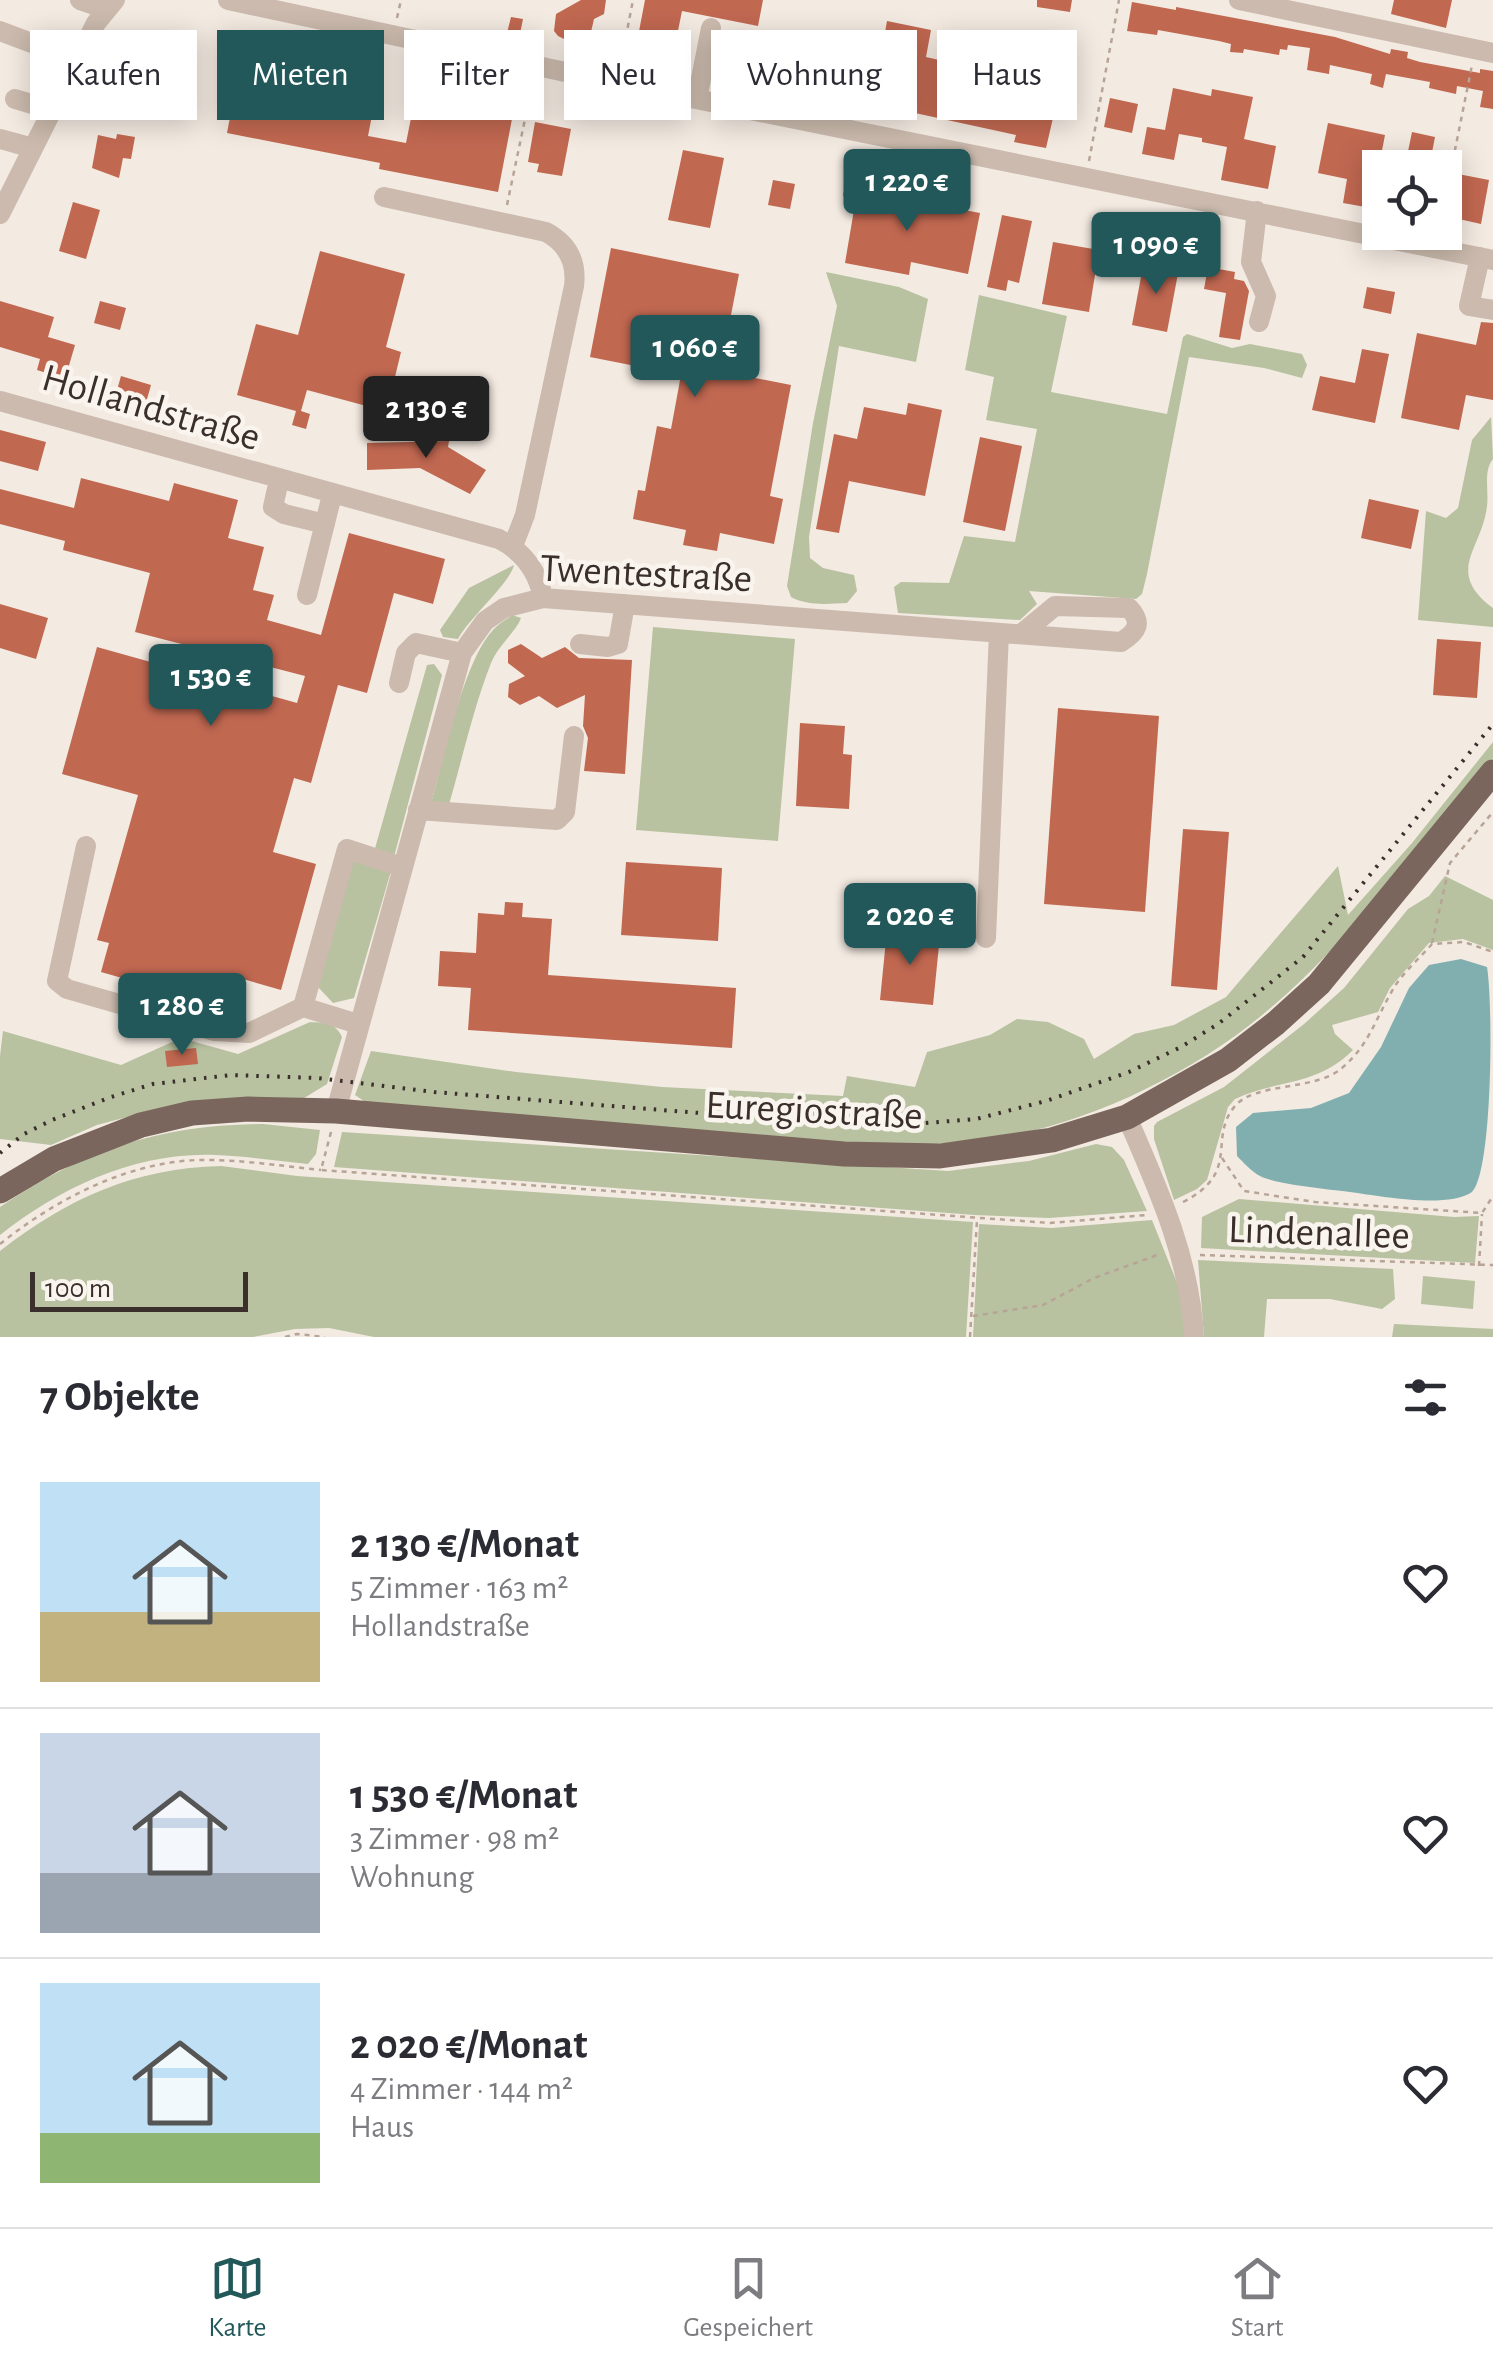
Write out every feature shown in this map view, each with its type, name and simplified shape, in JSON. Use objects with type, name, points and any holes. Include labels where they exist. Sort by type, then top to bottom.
[{"type":"main road","name":"Euregiostraße","points":[[0,1191],[54,1159],[158,1121],[192,1113],[248,1109],[336,1111],[844,1154],[940,1156],[1052,1140],[1127,1118],[1228,1060],[1320,984],[1493,772]]},
{"type":"street","points":[[80,0],[110,4],[95,30]]},
{"type":"street","points":[[228,0],[266,4],[404,36]]},
{"type":"street","points":[[1239,0],[1484,51]]},
{"type":"street","points":[[697,99],[711,28]]},
{"type":"street","points":[[0,31],[30,42]]},
{"type":"street","points":[[691,98],[1486,258],[1469,306],[1493,310]]},
{"type":"street","points":[[15,99],[30,103]]},
{"type":"street","points":[[0,214],[47,120]]},
{"type":"street","points":[[0,139],[32,148]]},
{"type":"street","points":[[384,196],[554,236],[568,251],[576,274],[524,516],[513,546],[537,574],[543,598]]},
{"type":"street","points":[[1257,211],[1251,262],[1266,296],[1260,322]]},
{"type":"street","name":"Hollandstraße","points":[[0,401],[513,546]]},
{"type":"street","points":[[279,480],[274,507],[284,514],[324,524]]},
{"type":"street","points":[[306,595],[332,494]]},
{"type":"street","name":"Twentestraße","points":[[336,1111],[462,654],[485,621],[504,608],[543,598],[1122,642],[1138,626],[1136,616],[1128,608],[1056,606],[1021,634]]},
{"type":"street","points":[[580,644],[618,644],[625,604]]},
{"type":"street","points":[[986,938],[999,633]]},
{"type":"street","points":[[399,683],[406,653],[416,643],[462,654]]},
{"type":"street","points":[[418,810],[558,820],[565,812],[574,736]]},
{"type":"street","points":[[86,846],[57,982],[66,988],[214,1032],[249,1033],[304,1007],[358,1024]]},
{"type":"street","points":[[304,1007],[347,849],[402,867]]},
{"type":"street","points":[[1127,1118],[1167,1210],[1192,1298],[1194,1337]]},
{"type":"path","points":[[627,30],[633,0]]},
{"type":"path","points":[[1086,176],[1119,0]]},
{"type":"path","points":[[1458,150],[1484,51]]},
{"type":"path","points":[[504,222],[525,120]]},
{"type":"path","points":[[1493,812],[1450,863],[1432,944],[1464,942],[1493,952]]},
{"type":"path","points":[[1221,1157],[1244,1190],[1314,1202],[1482,1213]]},
{"type":"path","points":[[0,1244],[29,1220],[72,1198],[113,1178],[158,1164],[200,1160],[321,1170]]},
{"type":"path","points":[[1479,1267],[1482,1213],[1493,1196]]},
{"type":"path","points":[[970,1337],[977,1218]]},
{"type":"path","points":[[973,1316],[1043,1305],[1094,1278],[1177,1249]]},
{"type":"path","name":"Lindenallee","points":[[1200,1255],[1493,1266]]},
{"type":"path","points":[[285,1337],[325,1337]]},
{"type":"green space","points":[[826,272],[899,287],[928,299],[916,362],[839,346],[809,537],[810,558],[823,568],[854,575],[857,591],[847,603],[825,604],[791,597],[787,586],[813,423],[837,306]]},
{"type":"green space","points":[[979,295],[1067,316],[1051,392],[1167,414],[1183,337],[1187,334],[1232,348],[1250,344],[1302,354],[1307,365],[1302,378],[1189,357],[1147,574],[1142,594],[1136,599],[1029,591],[1037,604],[1020,620],[898,613],[894,587],[901,582],[949,583],[964,536],[1015,542],[1037,429],[986,420],[994,377],[965,370]]},
{"type":"green space","points":[[1491,417],[1493,459],[1487,475],[1487,506],[1468,571],[1478,595],[1493,608],[1493,627],[1418,620],[1426,511],[1446,518],[1458,508],[1472,440]]},
{"type":"green space","points":[[514,565],[458,639],[443,637],[440,630],[469,588]]},
{"type":"green space","points":[[512,615],[521,618],[491,663],[448,808],[431,803],[472,664],[493,630]]},
{"type":"green space","points":[[653,627],[795,639],[778,841],[636,830]]},
{"type":"green space","points":[[434,664],[442,675],[394,857],[374,852],[427,665]]},
{"type":"green space","points":[[1493,742],[1493,758],[1354,925],[1294,988],[1204,1057],[1139,1092],[1071,1120],[969,1141],[867,1144],[377,1110],[355,1095],[371,1051],[516,1072],[662,1087],[843,1096],[847,1076],[915,1087],[927,1052],[990,1035],[1017,1019],[1048,1022],[1084,1039],[1094,1059],[1134,1034],[1174,1025],[1226,997],[1338,866],[1348,915]]},
{"type":"green space","points":[[352,861],[391,871],[354,998],[333,1003],[318,987]]},
{"type":"green space","points":[[1445,876],[1493,900],[1493,950],[1463,939],[1429,943],[1390,988],[1378,1012],[1332,1025],[1335,1034],[1353,1050],[1339,1062],[1311,1076],[1235,1099],[1228,1107],[1207,1180],[1174,1200],[1154,1139],[1157,1122],[1224,1087],[1304,1024],[1344,988],[1408,909],[1429,896]]},
{"type":"green space","points":[[310,1022],[333,1026],[342,1037],[327,1084],[296,1103],[150,1111],[97,1125],[51,1145],[0,1139],[3,1031],[121,1065],[181,1038],[238,1054]]},
{"type":"green space","points":[[263,1124],[320,1130],[316,1154],[308,1164],[215,1155],[157,1159],[128,1166],[48,1202],[0,1235],[0,1207],[94,1156],[157,1135]]},
{"type":"green space","points":[[342,1132],[948,1171],[1029,1161],[1096,1144],[1112,1147],[1124,1160],[1147,1211],[1049,1218],[975,1215],[334,1167]]},
{"type":"green space","points":[[221,1166],[297,1176],[973,1222],[966,1337],[374,1337],[329,1328],[295,1329],[253,1337],[0,1337],[0,1251],[51,1216],[104,1189],[160,1173]]},
{"type":"green space","points":[[1239,1199],[1479,1216],[1475,1263],[1201,1248],[1202,1217]]},
{"type":"green space","points":[[1152,1220],[1184,1300],[1185,1337],[973,1337],[979,1224],[1052,1228]]},
{"type":"green space","points":[[1198,1260],[1393,1269],[1395,1299],[1382,1309],[1330,1299],[1267,1299],[1264,1337],[1204,1337]]},
{"type":"green space","points":[[1423,1276],[1475,1281],[1473,1309],[1421,1304]]},
{"type":"green space","points":[[1394,1324],[1493,1329],[1493,1337],[1392,1337]]},
{"type":"water","points":[[1461,959],[1487,967],[1489,986],[1488,1121],[1479,1178],[1472,1192],[1430,1201],[1304,1186],[1260,1176],[1237,1156],[1236,1127],[1253,1113],[1311,1108],[1349,1093],[1381,1047],[1409,988],[1429,965]]},
{"type":"building","points":[[581,0],[606,0],[604,14],[594,19],[591,30],[564,30],[564,39],[554,31],[556,14]]},
{"type":"building","points":[[645,0],[763,0],[758,26],[682,11],[678,30],[639,30]]},
{"type":"building","points":[[1037,0],[1072,0],[1070,12],[1037,7]]},
{"type":"building","points":[[1394,0],[1452,0],[1446,28],[1391,14]]},
{"type":"building","points":[[1132,2],[1335,37],[1390,54],[1391,49],[1408,52],[1407,58],[1420,62],[1480,73],[1480,69],[1493,71],[1493,109],[1480,107],[1483,91],[1457,86],[1456,94],[1429,88],[1430,82],[1386,74],[1383,88],[1370,84],[1372,74],[1330,65],[1329,74],[1307,70],[1310,48],[1288,45],[1287,50],[1280,49],[1279,55],[1244,49],[1243,53],[1230,52],[1231,44],[1219,41],[1158,30],[1157,35],[1127,31]]},
{"type":"building","points":[[511,17],[523,19],[521,30],[508,30]]},
{"type":"building","points":[[887,21],[931,30],[926,57],[937,60],[937,118],[917,113],[917,30],[885,30]]},
{"type":"building","points":[[1173,88],[1211,96],[1212,89],[1253,97],[1244,139],[1276,146],[1268,189],[1221,180],[1227,147],[1202,142],[1202,138],[1179,134],[1174,160],[1142,154],[1147,127],[1165,130]]},
{"type":"building","points":[[1110,98],[1138,104],[1132,133],[1104,127]]},
{"type":"building","points":[[230,120],[371,120],[368,136],[406,143],[411,120],[512,120],[498,192],[379,169],[380,163],[227,133]]},
{"type":"building","points":[[947,120],[1053,120],[1046,148],[1014,142],[1016,135]]},
{"type":"building","points":[[535,122],[571,129],[562,176],[537,172],[539,164],[528,162]]},
{"type":"building","points":[[1328,123],[1385,135],[1382,150],[1362,150],[1362,206],[1343,203],[1347,179],[1318,173]]},
{"type":"building","points":[[1412,132],[1435,137],[1432,150],[1408,150]]},
{"type":"building","points":[[117,134],[135,137],[131,159],[123,158],[119,178],[92,168],[98,135],[116,139]]},
{"type":"building","points":[[683,150],[724,158],[710,228],[668,220]]},
{"type":"building","points":[[1462,175],[1489,180],[1481,224],[1462,220]]},
{"type":"building","points":[[846,179],[885,186],[882,203],[937,213],[938,205],[980,213],[968,274],[911,262],[909,275],[845,263],[856,198],[843,196]]},
{"type":"building","points":[[773,180],[795,184],[790,209],[768,205]]},
{"type":"building","points":[[73,202],[100,210],[86,259],[59,251]]},
{"type":"building","points":[[1002,215],[1032,221],[1019,283],[1008,280],[1006,291],[987,287]]},
{"type":"building","points":[[1053,242],[1099,250],[1089,312],[1042,304]]},
{"type":"building","points":[[611,248],[739,274],[720,371],[791,385],[770,496],[783,499],[774,544],[720,533],[717,551],[683,545],[686,530],[633,519],[638,490],[645,491],[657,426],[671,429],[681,375],[590,357]]},
{"type":"building","points":[[320,251],[405,274],[386,347],[401,352],[394,381],[459,399],[450,439],[421,432],[423,423],[385,413],[383,421],[371,418],[374,408],[307,390],[301,411],[310,414],[306,429],[292,425],[296,411],[237,395],[256,324],[298,335]]},
{"type":"building","points":[[1144,261],[1179,268],[1167,332],[1132,325]]},
{"type":"building","points":[[1208,267],[1235,272],[1234,279],[1244,281],[1249,291],[1240,340],[1219,337],[1226,293],[1204,289]]},
{"type":"building","points":[[1367,287],[1395,292],[1391,314],[1363,308]]},
{"type":"building","points":[[0,301],[54,317],[48,337],[75,345],[65,379],[37,370],[40,359],[0,347]]},
{"type":"building","points":[[100,301],[126,308],[120,330],[94,323]]},
{"type":"building","points":[[1481,322],[1493,323],[1493,400],[1466,395],[1459,430],[1401,418],[1417,333],[1476,345]]},
{"type":"building","points":[[1362,349],[1389,354],[1375,423],[1312,410],[1320,376],[1355,383]]},
{"type":"building","points":[[121,376],[151,385],[145,406],[115,397]]},
{"type":"building","points":[[908,403],[942,410],[925,496],[849,481],[839,533],[816,529],[834,434],[857,439],[864,407],[906,415]]},
{"type":"building","points":[[0,430],[46,442],[38,471],[0,461]]},
{"type":"building","points":[[980,437],[1022,446],[1005,531],[963,522]]},
{"type":"building","points":[[449,441],[448,447],[486,470],[470,494],[420,468],[367,470],[367,443]]},
{"type":"building","points":[[81,478],[169,501],[174,483],[238,500],[228,538],[264,547],[253,590],[274,595],[267,620],[321,635],[349,533],[445,559],[433,604],[394,593],[367,693],[338,685],[311,783],[294,778],[273,852],[316,864],[281,990],[229,975],[220,1006],[101,972],[109,943],[97,940],[138,795],[62,774],[97,647],[297,703],[305,676],[135,632],[150,573],[63,550],[65,541],[0,524],[0,489],[74,508]]},
{"type":"building","points":[[1369,499],[1419,510],[1411,549],[1361,538]]},
{"type":"building","points":[[0,604],[48,618],[36,659],[0,648]]},
{"type":"building","points":[[1437,639],[1481,642],[1477,698],[1433,695]]},
{"type":"building","points":[[521,644],[542,658],[565,647],[579,658],[632,660],[625,774],[584,771],[588,738],[583,726],[585,695],[557,708],[539,696],[520,705],[508,697],[509,684],[525,676],[508,663],[508,650]]},
{"type":"building","points":[[1058,708],[1159,716],[1145,912],[1044,904]]},
{"type":"building","points":[[800,723],[845,726],[843,754],[852,755],[849,809],[796,806]]},
{"type":"building","points":[[1183,829],[1229,832],[1217,990],[1171,986]]},
{"type":"building","points":[[626,862],[722,868],[718,941],[621,935]]},
{"type":"building","points":[[505,902],[523,903],[522,917],[552,919],[548,975],[736,988],[732,1048],[468,1030],[471,988],[438,986],[440,951],[476,953],[478,913],[504,915]]},
{"type":"building","points":[[887,930],[940,935],[933,1005],[880,1000]]},
{"type":"building","points":[[196,1048],[198,1064],[167,1067],[165,1051]]},
{"type":"railway","points":[[0,1153],[24,1134],[111,1097],[153,1084],[231,1075],[317,1078],[434,1092],[877,1127],[976,1119],[1046,1101],[1129,1072],[1181,1047],[1218,1024],[1303,957],[1493,724]]}]
